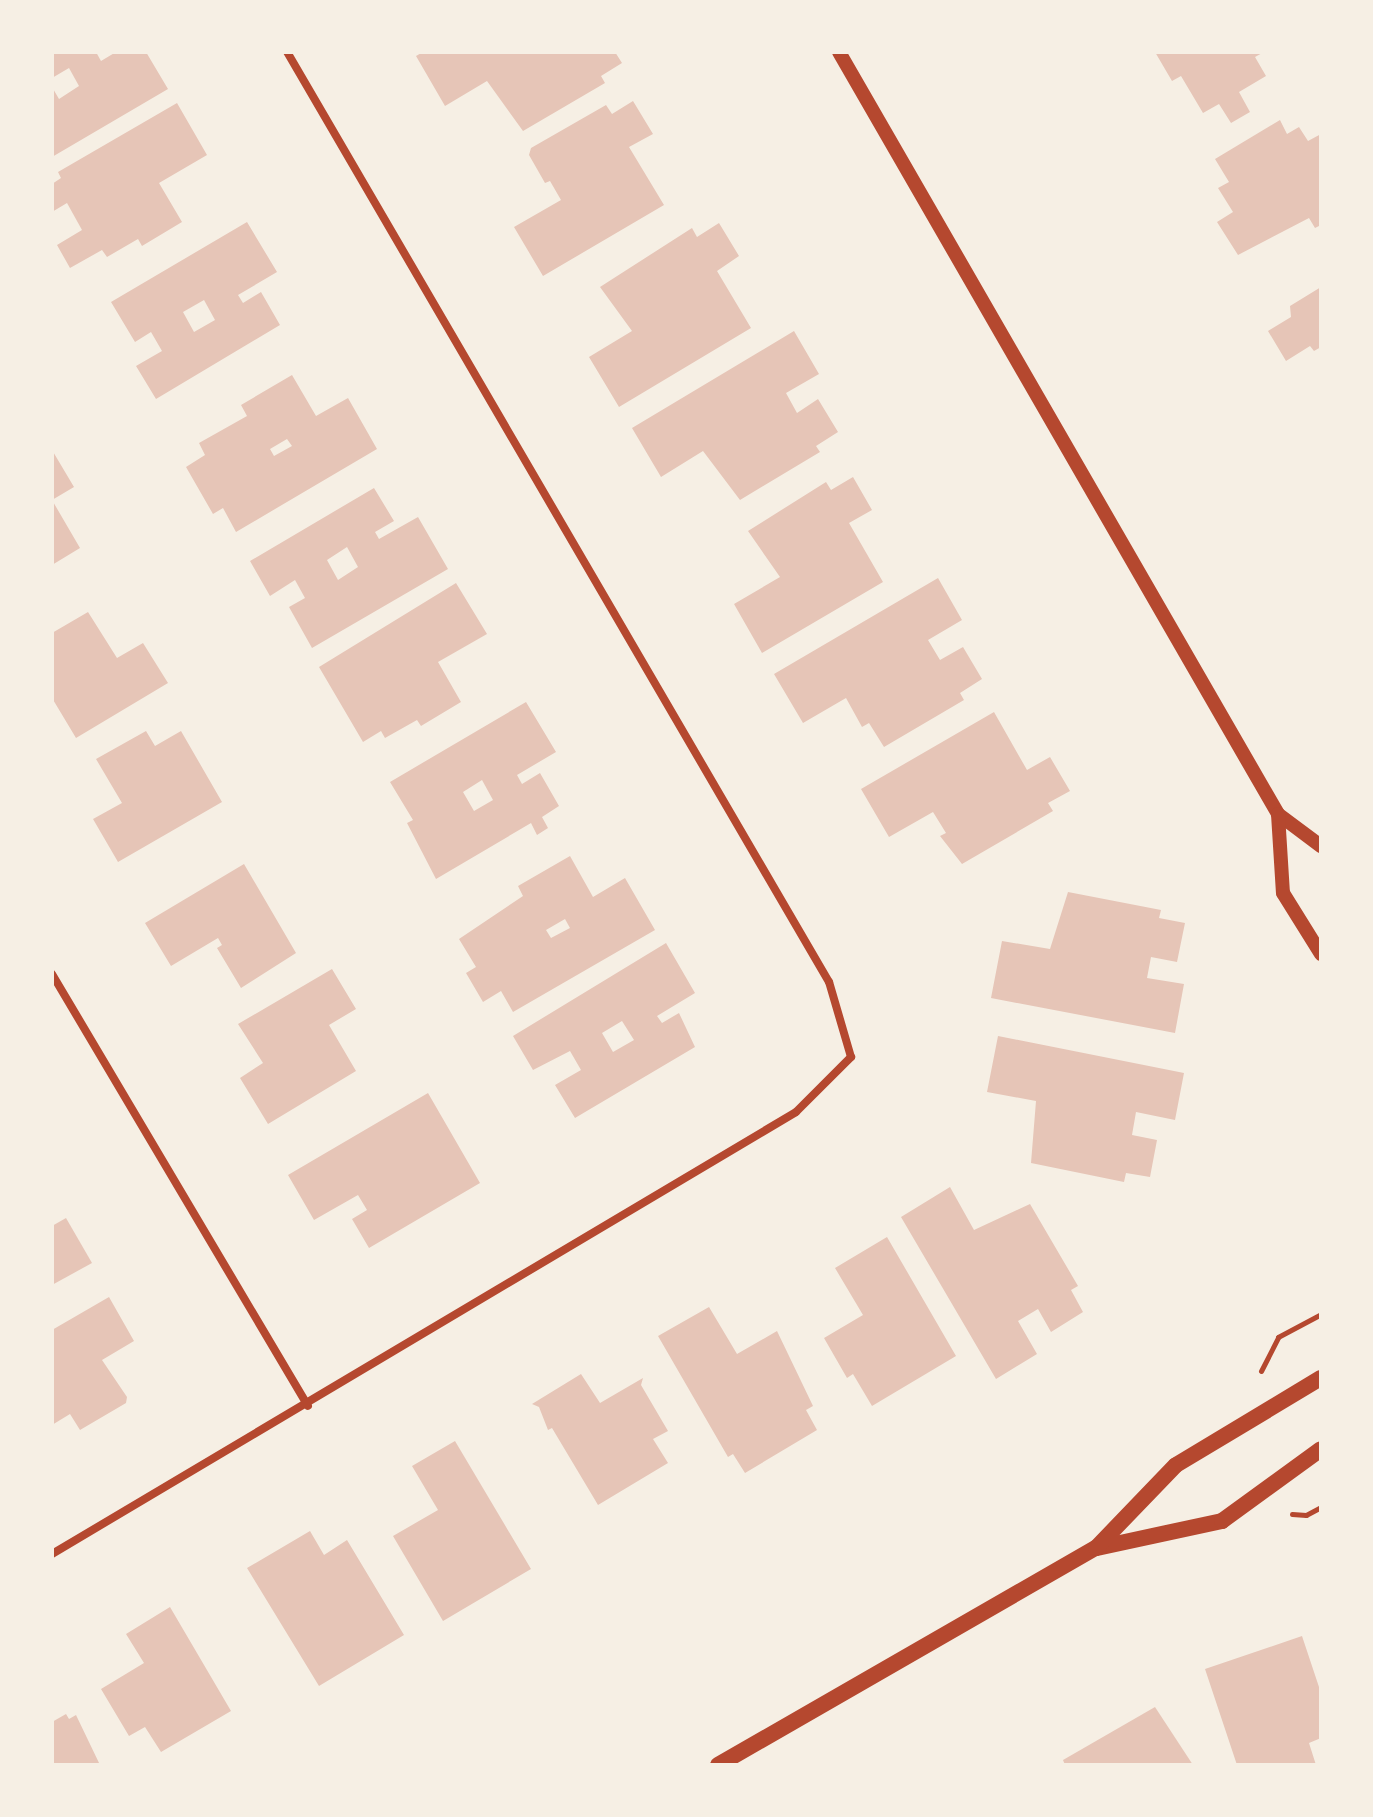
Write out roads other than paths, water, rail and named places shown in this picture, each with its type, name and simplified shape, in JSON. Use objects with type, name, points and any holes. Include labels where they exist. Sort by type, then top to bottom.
[{"type":"main road","points":[[718,1765],[1096,1548],[1176,1465],[1321,1378]]},
{"type":"main road","points":[[1096,1548],[1222,1521],[1321,1449]]},
{"type":"street","points":[[52,1554],[308,1406],[796,1112],[851,1057],[829,982],[287,52]]},
{"type":"street","points":[[839,52],[1278,814],[1321,846]]},
{"type":"street","points":[[1278,814],[1283,893],[1321,954]]},
{"type":"street","points":[[52,974],[308,1406]]}]
